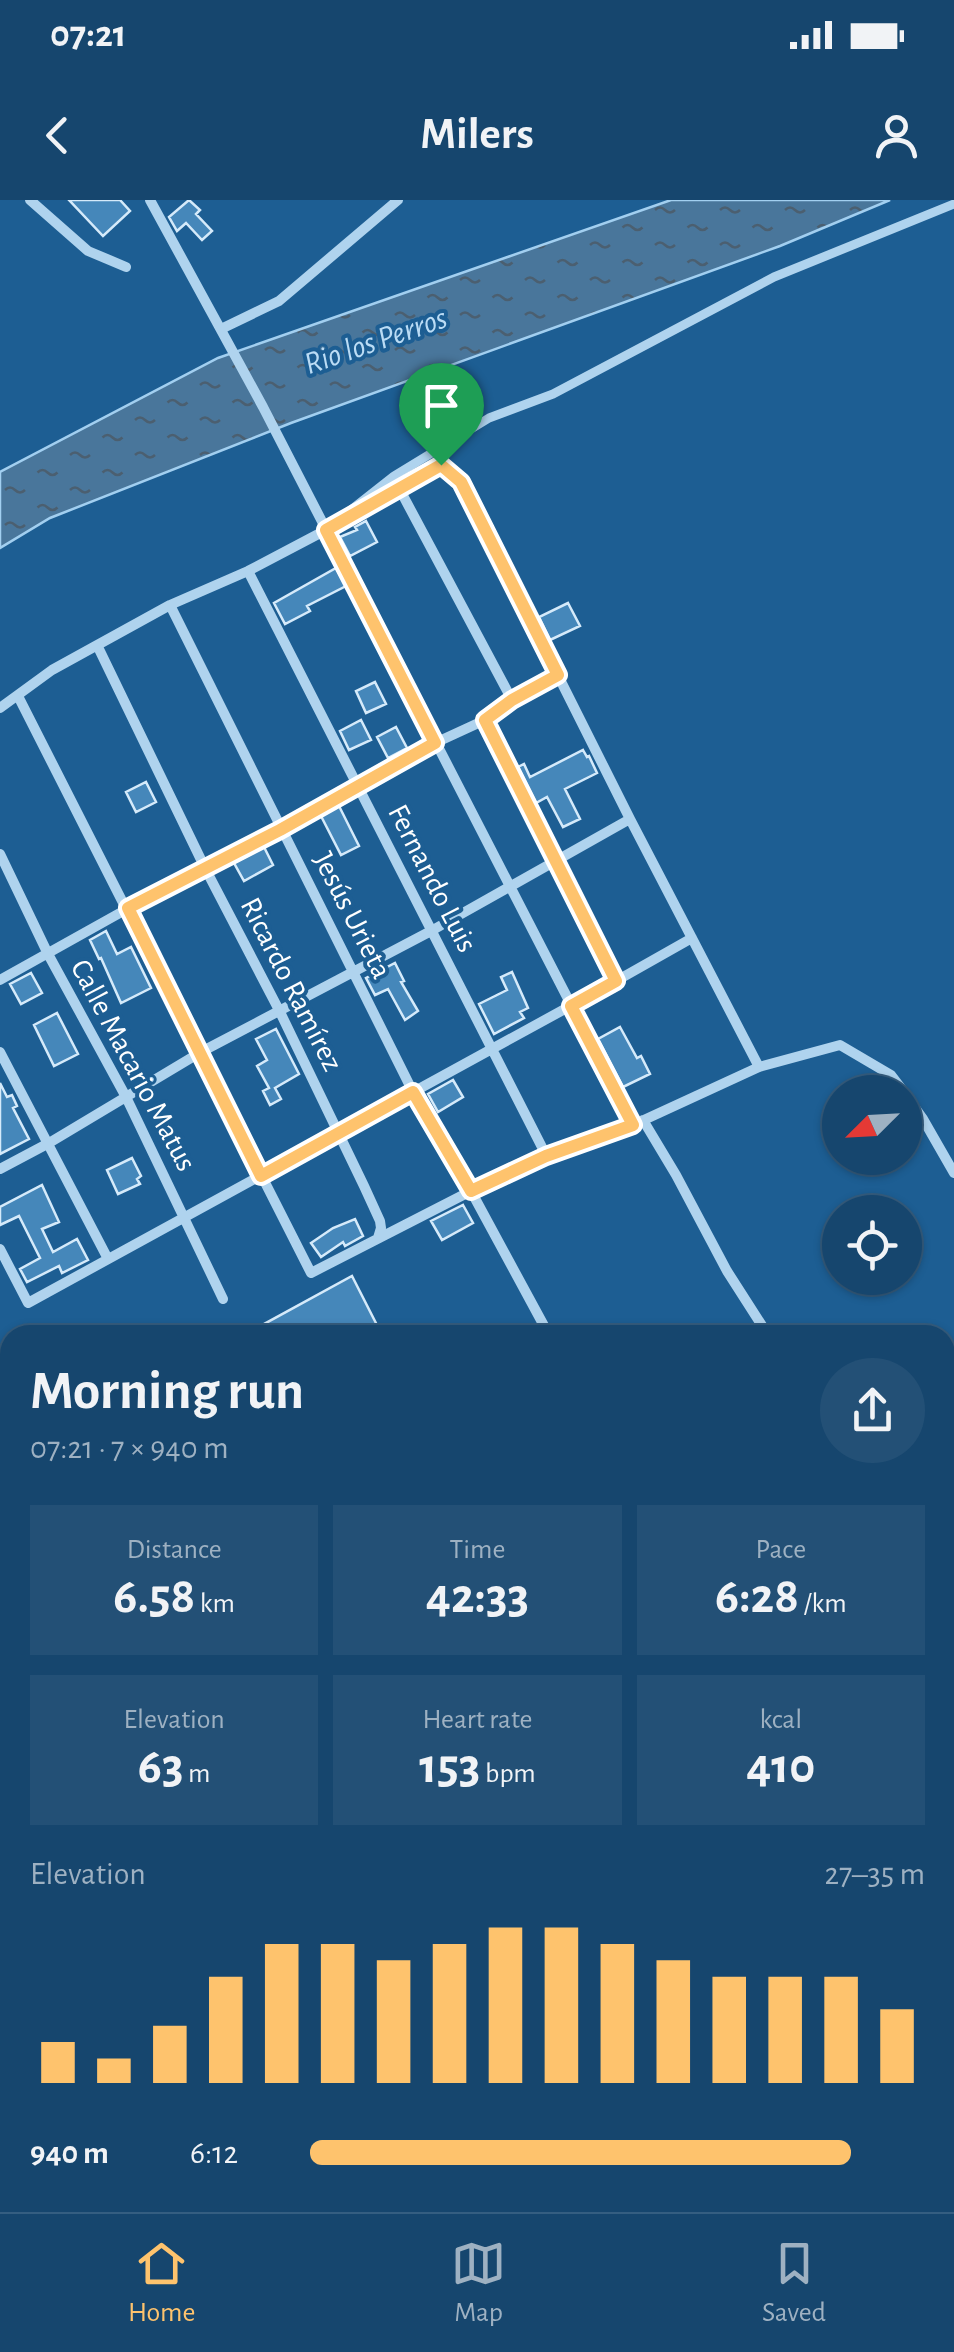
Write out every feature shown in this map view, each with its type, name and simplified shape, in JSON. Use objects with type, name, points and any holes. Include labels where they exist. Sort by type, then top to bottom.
[{"type":"street","points":[[30,200],[88,251],[126,267]]},
{"type":"street","points":[[218,324],[279,301],[398,200]]},
{"type":"street","points":[[152,201],[263,407],[571,1006],[638,1123],[676,1175],[726,1271],[761,1325]]},
{"type":"street","points":[[326,530],[394,476],[489,418],[553,394],[774,277],[954,204]]},
{"type":"street","points":[[0,708],[52,670],[97,645],[326,530],[441,465],[461,482],[759,1067]]},
{"type":"street","points":[[399,488],[512,700]]},
{"type":"street","name":"Fernando Luis","points":[[248,570],[546,1156]]},
{"type":"street","name":"Jesús Urieta","points":[[170,605],[413,1092],[544,1325]]},
{"type":"street","name":"Ricardo Ramírez","points":[[97,645],[380,1221],[378,1238]]},
{"type":"street","points":[[0,980],[358,784],[485,720],[558,675]]},
{"type":"street","points":[[18,696],[311,1273],[546,1156],[638,1123],[759,1067],[840,1045],[891,1075]]},
{"type":"street","points":[[485,720],[616,981]]},
{"type":"street","points":[[0,1169],[201,1052],[431,931],[630,819]]},
{"type":"street","name":"Calle Macario Matus","points":[[0,854],[48,954],[126,1097],[222,1299]]},
{"type":"street","points":[[0,1248],[28,1303],[692,938]]},
{"type":"street","points":[[0,1052],[108,1259]]},
{"type":"street","points":[[922,1118],[954,1173]]},
{"type":"water","name":"Rio los Perros","points":[[671,200],[890,200],[780,246],[291,423],[50,518],[0,548],[0,472],[218,358]]},
{"type":"building","points":[[69,200],[120,200],[130,211],[103,236]]},
{"type":"building","points":[[189,200],[212,231],[202,240],[186,223],[177,231],[169,217]]},
{"type":"building","points":[[366,521],[377,542],[350,556],[340,537]]},
{"type":"building","points":[[336,568],[346,586],[307,606],[310,611],[285,624],[274,603]]},
{"type":"building","points":[[568,603],[580,626],[550,640],[539,617]]},
{"type":"building","points":[[375,682],[386,704],[366,713],[356,691]]},
{"type":"building","points":[[361,720],[371,740],[349,750],[340,731]]},
{"type":"building","points":[[396,727],[407,748],[388,758],[377,737]]},
{"type":"building","points":[[583,750],[597,773],[565,789],[580,819],[563,827],[547,797],[536,803],[518,767],[524,764],[530,777]]},
{"type":"building","points":[[146,782],[156,802],[136,812],[126,792]]},
{"type":"building","points":[[339,806],[359,846],[341,855],[321,816]]},
{"type":"building","points":[[264,847],[273,865],[244,881],[234,863]]},
{"type":"building","points":[[106,931],[117,954],[131,947],[151,988],[121,1003],[90,940]]},
{"type":"building","points":[[395,963],[418,1011],[405,1020],[388,989],[375,995],[366,978]]},
{"type":"building","points":[[512,972],[528,1008],[520,1012],[524,1018],[494,1034],[479,1004],[507,990],[501,977]]},
{"type":"building","points":[[31,973],[42,993],[21,1004],[10,984]]},
{"type":"building","points":[[57,1013],[78,1054],[54,1066],[34,1025]]},
{"type":"building","points":[[620,1027],[650,1074],[623,1087],[598,1039]]},
{"type":"building","points":[[276,1029],[299,1074],[275,1088],[281,1099],[270,1105],[263,1091],[269,1088],[257,1066],[267,1060],[256,1039]]},
{"type":"building","points":[[453,1080],[463,1097],[438,1112],[428,1094]]},
{"type":"building","points":[[0,1083],[7,1097],[12,1095],[17,1106],[13,1108],[29,1139],[0,1154]]},
{"type":"building","points":[[132,1158],[141,1176],[137,1179],[140,1184],[118,1194],[107,1170]]},
{"type":"building","points":[[42,1185],[59,1222],[42,1229],[53,1252],[77,1239],[88,1260],[62,1273],[59,1266],[27,1282],[20,1269],[40,1258],[19,1216],[0,1225],[0,1207]]},
{"type":"building","points":[[463,1205],[473,1223],[442,1240],[431,1221]]},
{"type":"building","points":[[355,1219],[363,1236],[345,1246],[343,1242],[321,1257],[311,1243]]},
{"type":"building","points":[[352,1276],[377,1325],[262,1325]]},
{"type":"route","points":[[441,465],[461,482],[558,675],[485,720],[616,981],[571,1006],[633,1125],[546,1156],[471,1191],[413,1092],[261,1176],[128,908],[280,830],[435,743],[326,530],[441,465]]}]
